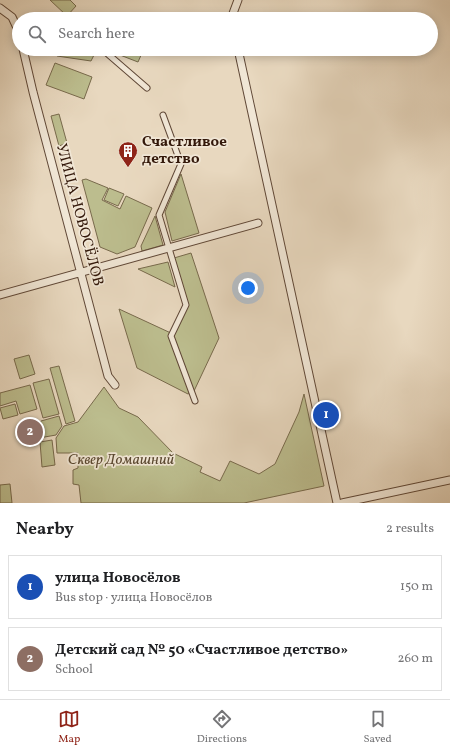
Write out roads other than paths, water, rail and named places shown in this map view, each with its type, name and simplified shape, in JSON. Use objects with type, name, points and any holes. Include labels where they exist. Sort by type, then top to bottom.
[{"type":"street","points":[[234,12],[238,0]]},
{"type":"street","points":[[0,8],[12,17]]},
{"type":"street","name":"УЛИЦА НОВОСЁЛОВ","points":[[25,56],[108,376],[114,385]]},
{"type":"street","points":[[110,56],[146,88]]},
{"type":"street","points":[[240,56],[336,503]]},
{"type":"street","points":[[163,115],[181,164],[159,214],[186,304],[171,336],[195,401]]},
{"type":"street","points":[[0,294],[258,223]]},
{"type":"street","points":[[342,503],[450,480]]},
{"type":"place","name":"Счастливое детство","points":[[128,168]]},
{"type":"place","name":"улица Новосёлов","points":[[326,415]]},
{"type":"place","name":"Детский сад № 50 «Счастливое детство»","points":[[30,432]]},
{"type":"park label","name":"Сквер Домашний","points":[[121,460]]}]
